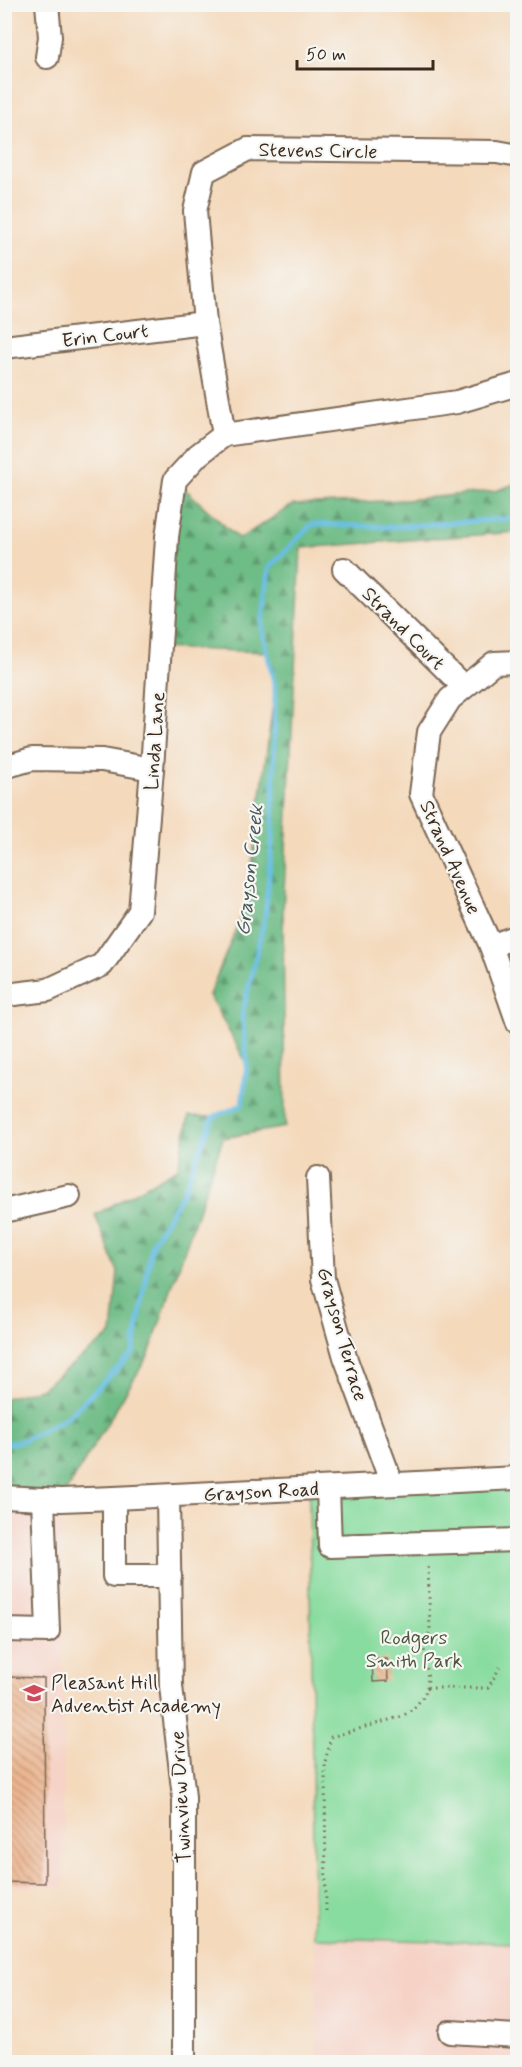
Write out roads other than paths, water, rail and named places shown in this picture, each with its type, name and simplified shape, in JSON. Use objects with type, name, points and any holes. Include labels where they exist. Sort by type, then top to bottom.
[{"type":"street","points":[[47,4],[50,37],[47,57]]},
{"type":"street","name":"Stevens Circle","points":[[205,323],[195,211],[204,172],[213,167],[249,148],[497,152],[518,156]]},
{"type":"street","points":[[205,323],[224,435]]},
{"type":"street","name":"Erin Court","points":[[4,347],[205,323]]},
{"type":"street","name":"Linda Lane","points":[[14,994],[48,990],[102,965],[140,911],[167,537],[175,480],[198,455],[224,435],[457,402],[518,384]]},
{"type":"street","name":"Strand Court","points":[[344,569],[464,687]]},
{"type":"street","name":"Strand Avenue","points":[[518,662],[494,663],[450,699],[429,732],[421,794],[491,946],[518,1023]]},
{"type":"street","points":[[4,767],[32,759],[102,760],[152,769]]},
{"type":"street","points":[[491,946],[518,936]]},
{"type":"street","name":"Grayson Terrace","points":[[318,1178],[323,1279],[345,1357],[392,1484]]},
{"type":"street","points":[[4,1211],[69,1196]]},
{"type":"street","name":"Grayson Road","points":[[4,1497],[114,1498],[518,1478]]},
{"type":"street","points":[[328,1488],[330,1546],[518,1540]]},
{"type":"street","name":"Twinview Drive","points":[[168,1496],[171,1686],[184,1797],[184,2062]]},
{"type":"street","points":[[114,1498],[114,1576],[170,1576]]},
{"type":"street","points":[[4,1630],[48,1631],[43,1499]]},
{"type":"street","points":[[450,2032],[518,2036]]},
{"type":"waterway","name":"Grayson Creek","points":[[4,1444],[22,1441],[69,1416],[133,1353],[152,1243],[183,1192],[213,1117],[242,1105],[247,1064],[242,1015],[265,917],[273,830],[275,688],[262,627],[269,568],[312,524],[390,527],[518,518]]},
{"type":"place","name":"Pleasant Hill Adventist Academy","points":[[34,1693]]},
{"type":"park label","name":"Rodgers Smith Park","points":[[414,1648]]}]
